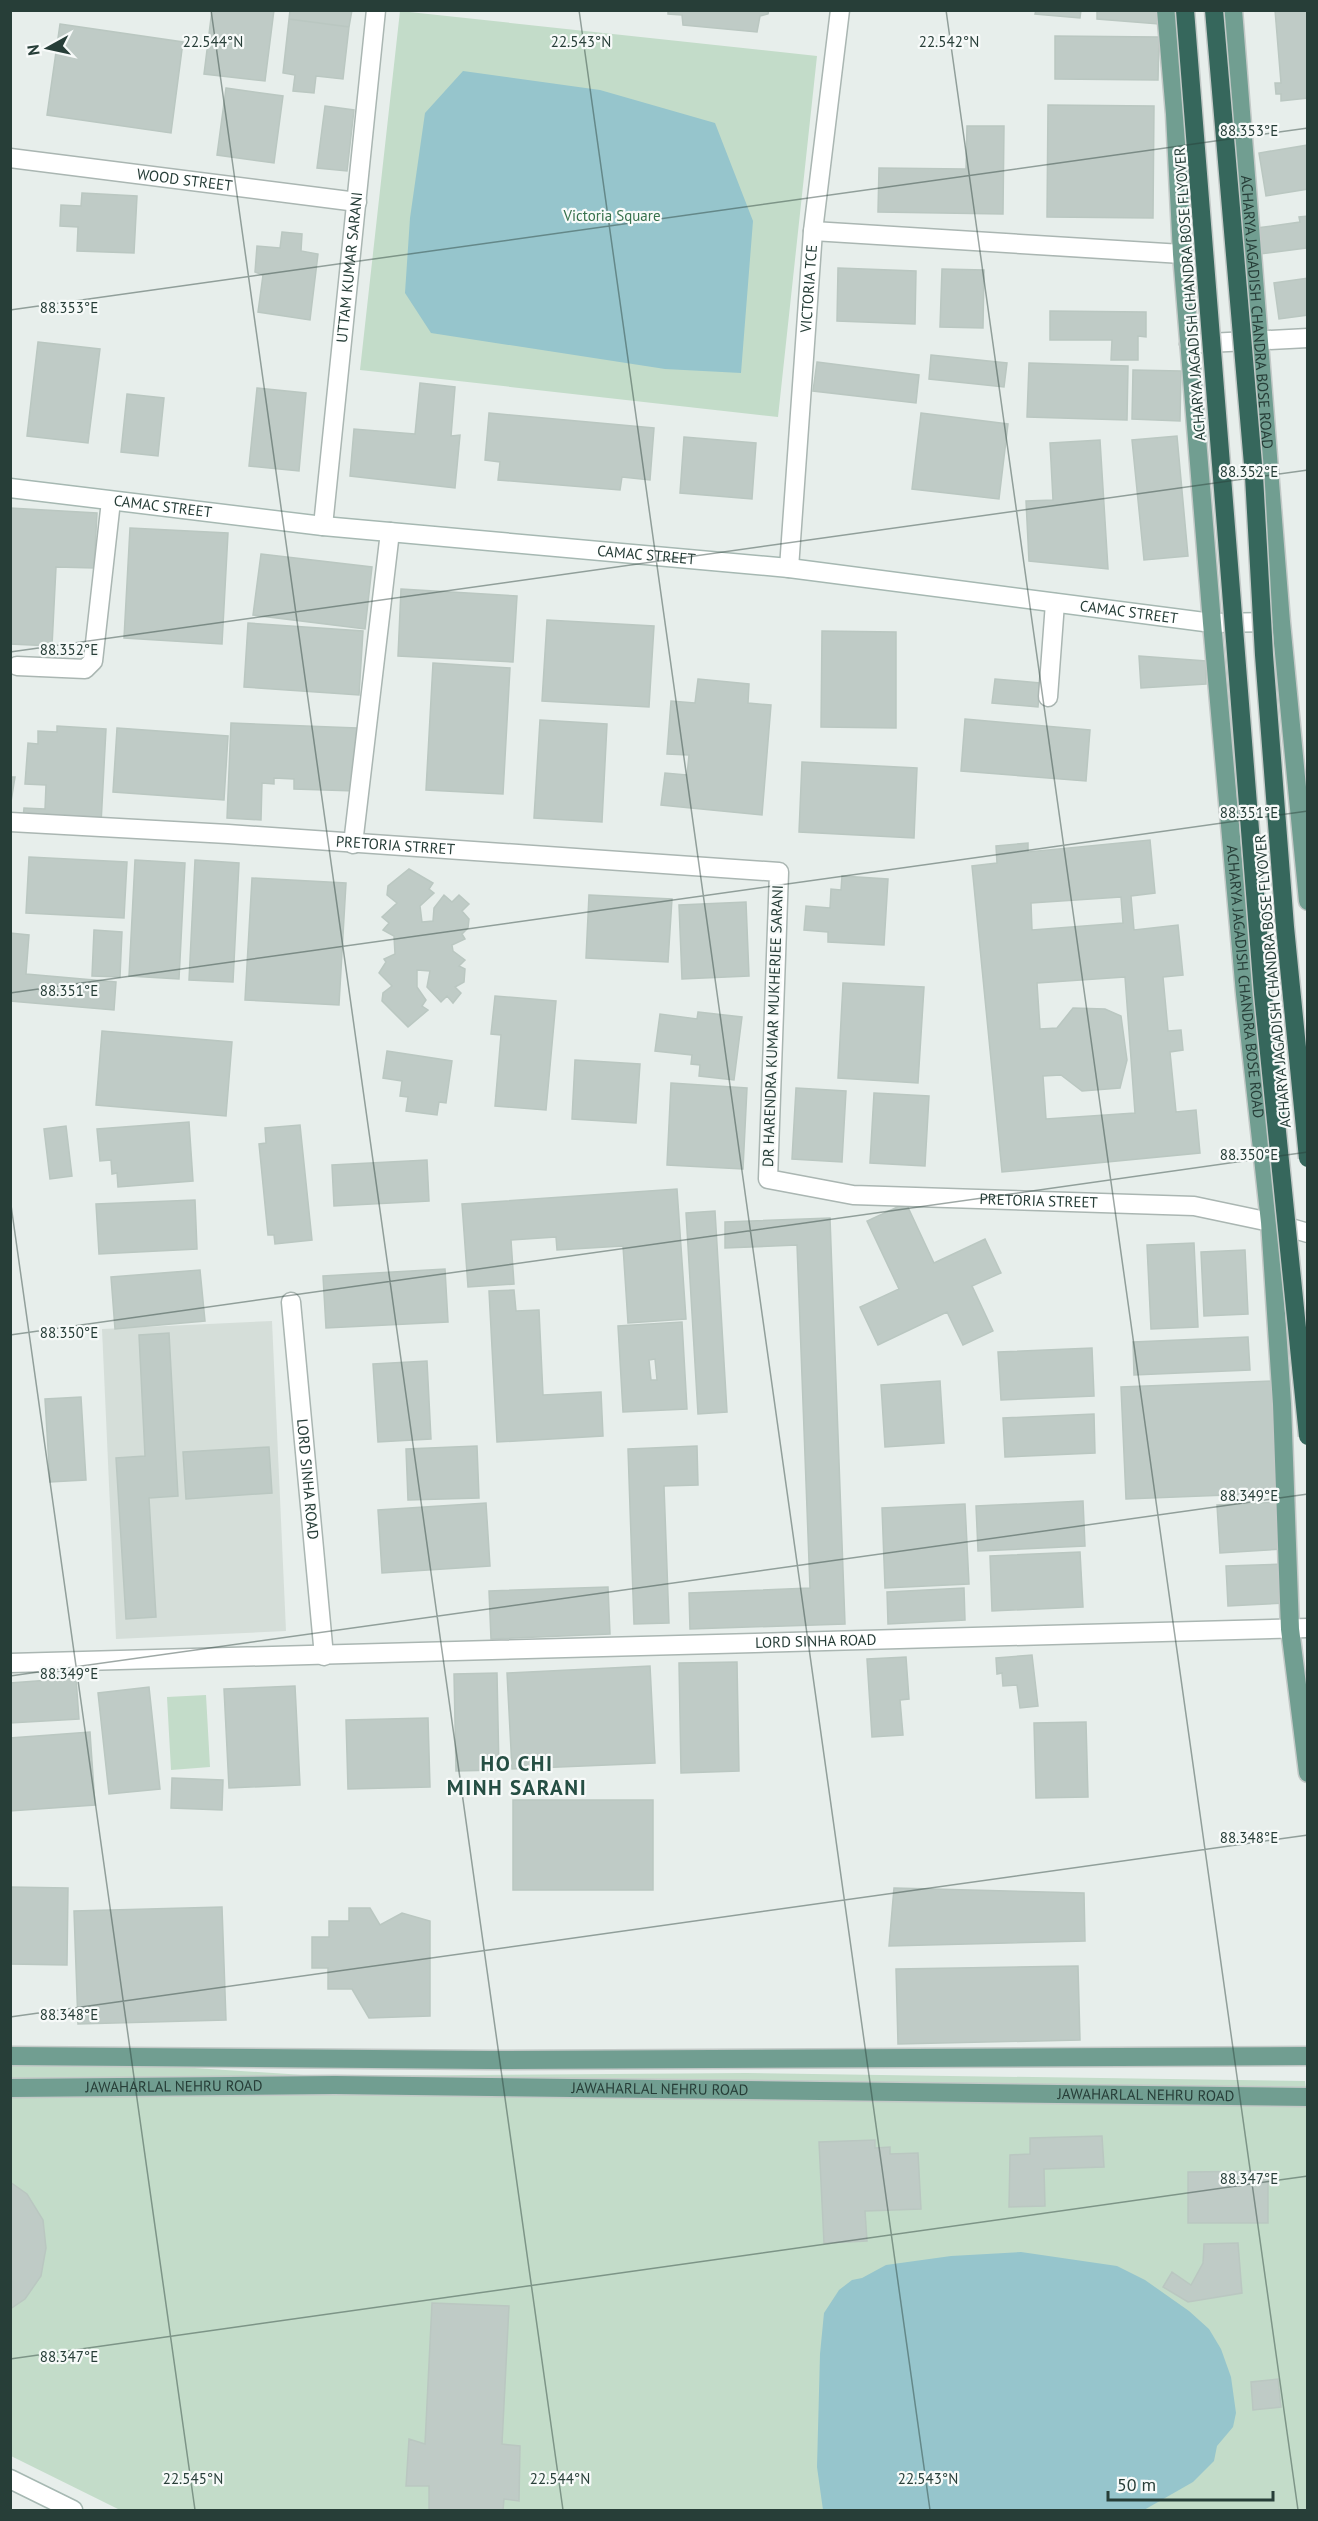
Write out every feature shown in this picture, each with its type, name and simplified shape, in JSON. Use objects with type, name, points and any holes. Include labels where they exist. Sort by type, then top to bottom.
[{"type":"highway","name":"ACHARYA JAGADISH CHANDRA BOSE FLYOVER","points":[[1185,10],[1263,994],[1308,1436]]},
{"type":"highway","name":"ACHARYA JAGADISH CHANDRA BOSE FLYOVER","points":[[1214,10],[1254,476],[1264,655],[1285,927],[1308,1158]]},
{"type":"main road","name":"ACHARYA JAGADISH CHANDRA BOSE ROAD","points":[[1166,10],[1175,114],[1182,254],[1212,623],[1245,994],[1270,1222],[1308,1773]]},
{"type":"main road","name":"ACHARYA JAGADISH CHANDRA BOSE ROAD","points":[[1233,10],[1281,622],[1308,901]]},
{"type":"main road","name":"JAWAHARLAL NEHRU ROAD","points":[[10,2056],[502,2060],[1308,2056]]},
{"type":"main road","name":"JAWAHARLAL NEHRU ROAD","points":[[10,2088],[370,2085],[1308,2097]]},
{"type":"street","name":"UTTAM KUMAR SARANI","points":[[323,526],[376,10]]},
{"type":"street","name":"VICTORIA TCE","points":[[789,568],[813,231],[840,10]]},
{"type":"street","name":"WOOD STREET","points":[[10,158],[357,202]]},
{"type":"street","points":[[813,231],[1182,254]]},
{"type":"street","points":[[1189,344],[1308,338]]},
{"type":"street","name":"CAMAC STREET","points":[[10,488],[323,526],[789,568],[1212,623],[1281,622]]},
{"type":"street","points":[[17,666],[85,669],[93,661],[111,501]]},
{"type":"street","points":[[353,844],[390,532]]},
{"type":"street","points":[[1047,697],[1055,603]]},
{"type":"street","name":"PRETORIA STRRET","points":[[10,822],[228,834],[779,872]]},
{"type":"street","name":"DR HARENDRA KUMAR MUKHERJEE SARANI","points":[[768,1179],[779,872]]},
{"type":"street","name":"PRETORIA STREET","points":[[768,1179],[853,1195],[1194,1206],[1270,1222],[1308,1233]]},
{"type":"street","name":"LORD SINHA ROAD","points":[[291,1302],[324,1656]]},
{"type":"street","name":"LORD SINHA ROAD","points":[[10,1663],[1299,1628]]},
{"type":"street","points":[[10,2479],[73,2511]]},
{"type":"shaded area","points":[[272,1321],[286,1631],[116,1639],[102,1329]]},
{"type":"green space","name":"Victoria Square","points":[[400,11],[817,56],[778,417],[360,370]]},
{"type":"green space","points":[[206,1695],[210,1767],[171,1770],[167,1697]]},
{"type":"green space","points":[[10,2056],[319,2076],[746,2073],[1305,2081],[1308,2105],[1307,2510],[120,2510],[11,2456]]},
{"type":"water","points":[[463,71],[600,90],[715,123],[753,221],[741,373],[665,369],[431,333],[405,293],[410,218],[425,113]]},
{"type":"water","points":[[1021,2252],[1117,2266],[1145,2280],[1189,2311],[1209,2329],[1221,2349],[1231,2377],[1236,2413],[1233,2427],[1217,2446],[1214,2461],[1193,2482],[1144,2510],[823,2510],[817,2467],[820,2354],[824,2313],[839,2290],[852,2280],[862,2278],[886,2265],[951,2256]]},
{"type":"building","points":[[212,10],[274,10],[265,81],[204,74]]},
{"type":"building","points":[[290,10],[352,10],[349,27],[289,19]]},
{"type":"building","points":[[668,10],[769,10],[768,14],[760,16],[757,32],[683,25],[682,15],[668,14]]},
{"type":"building","points":[[1036,10],[1081,10],[1080,18],[1035,14]]},
{"type":"building","points":[[1097,10],[1160,10],[1159,24],[1097,19]]},
{"type":"building","points":[[1275,10],[1308,10],[1308,98],[1281,101],[1281,94],[1276,94],[1275,83],[1281,83]]},
{"type":"building","points":[[289,19],[349,27],[343,79],[316,76],[314,93],[293,91],[295,75],[283,73]]},
{"type":"building","points":[[60,24],[183,42],[171,133],[47,115]]},
{"type":"building","points":[[1055,36],[1159,37],[1158,80],[1055,79]]},
{"type":"building","points":[[226,88],[283,96],[274,163],[217,155]]},
{"type":"building","points":[[1048,105],[1154,106],[1153,218],[1047,217]]},
{"type":"building","points":[[325,106],[354,110],[347,171],[317,168]]},
{"type":"building","points":[[967,126],[1004,126],[1003,214],[878,212],[879,168],[966,169]]},
{"type":"building","points":[[1308,145],[1308,189],[1266,196],[1259,153]]},
{"type":"building","points":[[82,193],[137,196],[134,253],[77,251],[78,227],[60,226],[61,205],[81,206]]},
{"type":"building","points":[[1308,216],[1306,248],[1260,254],[1257,228],[1300,222],[1299,217]]},
{"type":"building","points":[[282,232],[302,234],[301,251],[318,254],[310,320],[258,312],[263,275],[255,272],[257,246],[280,248]]},
{"type":"building","points":[[838,268],[916,271],[915,324],[837,321]]},
{"type":"building","points":[[942,269],[984,270],[983,328],[940,327]]},
{"type":"building","points":[[1308,278],[1308,315],[1279,319],[1274,283]]},
{"type":"building","points":[[1050,311],[1146,312],[1146,337],[1138,336],[1138,360],[1111,360],[1112,340],[1050,340]]},
{"type":"building","points":[[38,342],[100,349],[88,443],[27,436]]},
{"type":"building","points":[[931,355],[1007,363],[1004,387],[929,379]]},
{"type":"building","points":[[817,362],[919,375],[916,403],[813,391]]},
{"type":"building","points":[[1029,363],[1128,366],[1127,420],[1027,417]]},
{"type":"building","points":[[1133,370],[1181,371],[1180,421],[1132,419]]},
{"type":"building","points":[[420,383],[455,387],[451,436],[460,435],[455,488],[350,476],[354,429],[415,434]]},
{"type":"building","points":[[257,388],[306,393],[299,471],[249,466]]},
{"type":"building","points":[[127,394],[164,398],[158,456],[121,452]]},
{"type":"building","points":[[489,413],[654,428],[650,480],[622,477],[620,490],[498,480],[500,462],[485,460]]},
{"type":"building","points":[[921,413],[1008,424],[999,499],[912,489]]},
{"type":"building","points":[[1177,436],[1188,556],[1144,560],[1132,440]]},
{"type":"building","points":[[684,437],[756,443],[752,499],[680,493]]},
{"type":"building","points":[[1100,440],[1108,569],[1029,561],[1026,501],[1053,500],[1050,443]]},
{"type":"building","points":[[10,508],[97,513],[94,568],[56,567],[52,646],[10,644]]},
{"type":"building","points":[[130,528],[228,533],[222,644],[124,638]]},
{"type":"building","points":[[261,554],[372,567],[365,629],[253,615]]},
{"type":"building","points":[[401,589],[517,596],[513,662],[398,656]]},
{"type":"building","points":[[547,620],[654,626],[649,707],[542,701]]},
{"type":"building","points":[[248,623],[363,631],[359,695],[244,687]]},
{"type":"building","points":[[822,631],[896,632],[896,728],[821,727]]},
{"type":"building","points":[[1139,656],[1206,661],[1206,684],[1141,688]]},
{"type":"building","points":[[433,663],[510,668],[503,794],[426,790]]},
{"type":"building","points":[[698,679],[749,684],[748,703],[771,705],[762,815],[661,805],[665,773],[687,775],[689,755],[667,754],[671,701],[695,703]]},
{"type":"building","points":[[995,679],[1040,683],[1038,707],[992,703]]},
{"type":"building","points":[[965,719],[1090,730],[1086,781],[961,771]]},
{"type":"building","points":[[540,720],[607,724],[602,822],[534,818]]},
{"type":"building","points":[[231,723],[357,728],[355,791],[294,789],[294,779],[274,778],[274,784],[262,783],[261,820],[227,818]]},
{"type":"building","points":[[57,726],[106,729],[101,824],[23,819],[24,808],[45,809],[46,785],[25,784],[28,743],[38,744],[38,731],[57,732]]},
{"type":"building","points":[[117,728],[228,736],[224,800],[113,792]]},
{"type":"building","points":[[802,762],[917,768],[914,838],[799,832]]},
{"type":"building","points":[[10,777],[15,777],[10,808]]},
{"type":"building","points":[[1150,840],[1155,893],[1131,896],[1134,930],[1178,925],[1183,975],[1163,977],[1168,1031],[1181,1030],[1183,1050],[1170,1052],[1176,1112],[1196,1110],[1200,1153],[1002,1172],[972,866],[997,863],[996,846],[1028,843],[1028,852]],"holes":[[[1121,897],[1123,923],[1032,930],[1031,903]],[[1125,977],[1135,1113],[1046,1119],[1043,1076],[1061,1075],[1082,1091],[1120,1088],[1127,1060],[1121,1016],[1105,1009],[1073,1008],[1057,1028],[1040,1029],[1037,983]]]},
{"type":"building","points":[[29,857],[127,862],[124,918],[26,913]]},
{"type":"building","points":[[135,860],[185,863],[179,979],[129,976]]},
{"type":"building","points":[[195,860],[239,863],[233,982],[189,980]]},
{"type":"building","points":[[409,869],[433,883],[429,889],[434,893],[420,906],[422,922],[433,921],[434,908],[444,895],[452,902],[459,895],[469,904],[462,911],[469,919],[468,928],[462,934],[465,939],[452,945],[453,951],[465,960],[459,966],[465,969],[464,982],[455,987],[461,993],[453,1003],[447,996],[441,1002],[427,987],[430,971],[417,970],[417,987],[426,1000],[422,1006],[428,1010],[408,1027],[382,1001],[383,993],[392,986],[379,973],[386,962],[384,959],[395,954],[394,936],[383,930],[389,923],[382,917],[397,903],[387,895],[388,886]]},
{"type":"building","points":[[842,876],[888,879],[884,945],[828,942],[828,932],[804,930],[806,906],[830,908],[831,889],[841,890]]},
{"type":"building","points":[[252,878],[346,883],[339,1005],[245,1000]]},
{"type":"building","points":[[589,895],[672,899],[668,962],[586,958]]},
{"type":"building","points":[[746,902],[749,976],[682,979],[679,905]]},
{"type":"building","points":[[94,930],[122,932],[120,977],[92,976]]},
{"type":"building","points":[[10,933],[29,935],[26,974],[116,982],[114,1010],[10,1001]]},
{"type":"building","points":[[843,983],[924,987],[918,1083],[838,1078]]},
{"type":"building","points":[[495,996],[556,1001],[546,1110],[495,1106],[501,1035],[491,1034]]},
{"type":"building","points":[[698,1012],[742,1017],[734,1080],[699,1076],[700,1065],[691,1064],[692,1055],[655,1051],[660,1014],[697,1019]]},
{"type":"building","points":[[102,1031],[232,1042],[226,1116],[96,1105]]},
{"type":"building","points":[[387,1051],[452,1061],[446,1103],[439,1102],[437,1115],[406,1111],[408,1097],[400,1096],[402,1081],[383,1078]]},
{"type":"building","points":[[575,1060],[640,1064],[636,1123],[572,1119]]},
{"type":"building","points":[[671,1083],[747,1088],[743,1169],[667,1165]]},
{"type":"building","points":[[796,1088],[846,1091],[842,1162],[792,1159]]},
{"type":"building","points":[[874,1093],[929,1096],[925,1166],[870,1163]]},
{"type":"building","points":[[189,1122],[193,1181],[118,1187],[117,1173],[112,1174],[111,1160],[100,1161],[97,1129]]},
{"type":"building","points":[[300,1125],[312,1240],[275,1244],[274,1235],[268,1235],[259,1144],[266,1143],[265,1128]]},
{"type":"building","points":[[66,1126],[72,1176],[50,1179],[44,1129]]},
{"type":"building","points":[[427,1160],[429,1201],[334,1206],[332,1165]]},
{"type":"building","points":[[677,1189],[686,1319],[628,1323],[623,1246],[557,1250],[556,1237],[511,1240],[514,1284],[468,1287],[462,1204]]},
{"type":"building","points":[[195,1200],[197,1249],[99,1254],[96,1204]]},
{"type":"building","points":[[906,1203],[934,1263],[985,1239],[1001,1273],[972,1286],[993,1331],[963,1345],[947,1312],[878,1345],[860,1307],[899,1289],[867,1221]]},
{"type":"building","points":[[715,1211],[727,1412],[698,1414],[686,1213]]},
{"type":"building","points":[[830,1218],[845,1624],[690,1629],[689,1593],[810,1588],[797,1245],[725,1248],[725,1222]]},
{"type":"building","points":[[1194,1243],[1198,1327],[1151,1329],[1147,1245]]},
{"type":"building","points":[[1245,1250],[1248,1314],[1204,1316],[1201,1252]]},
{"type":"building","points":[[445,1269],[448,1322],[326,1328],[323,1276]]},
{"type":"building","points":[[200,1270],[205,1321],[115,1329],[111,1277]]},
{"type":"building","points":[[514,1290],[516,1311],[539,1310],[543,1395],[601,1392],[603,1436],[497,1442],[489,1291]]},
{"type":"building","points":[[682,1322],[687,1409],[623,1412],[618,1326]],"holes":[[[655,1359],[657,1380],[651,1380],[649,1360]]]},
{"type":"building","points":[[169,1333],[178,1496],[149,1498],[156,1617],[126,1619],[116,1458],[145,1456],[139,1335]]},
{"type":"building","points":[[1248,1337],[1250,1370],[1134,1375],[1133,1342]]},
{"type":"building","points":[[1092,1348],[1094,1396],[1001,1400],[998,1352]]},
{"type":"building","points":[[427,1361],[431,1439],[378,1442],[373,1364]]},
{"type":"building","points":[[940,1381],[944,1443],[885,1447],[881,1385]]},
{"type":"building","points":[[1272,1381],[1277,1493],[1126,1499],[1121,1387]]},
{"type":"building","points":[[81,1397],[86,1480],[50,1482],[45,1399]]},
{"type":"building","points":[[1094,1414],[1095,1453],[1005,1457],[1003,1418]]},
{"type":"building","points":[[477,1446],[479,1498],[408,1500],[406,1449]]},
{"type":"building","points":[[697,1446],[698,1485],[664,1486],[669,1623],[634,1624],[628,1449]]},
{"type":"building","points":[[269,1447],[272,1493],[186,1499],[183,1452]]},
{"type":"building","points":[[1083,1501],[1085,1546],[978,1551],[976,1506]]},
{"type":"building","points":[[1281,1502],[1283,1549],[1220,1553],[1217,1505]]},
{"type":"building","points":[[486,1503],[490,1566],[382,1573],[378,1510]]},
{"type":"building","points":[[965,1504],[969,1584],[885,1588],[882,1508]]},
{"type":"building","points":[[1080,1552],[1083,1607],[992,1611],[990,1556]]},
{"type":"building","points":[[1284,1564],[1285,1603],[1228,1606],[1226,1566]]},
{"type":"building","points":[[608,1587],[610,1634],[491,1639],[489,1591]]},
{"type":"building","points":[[964,1588],[965,1620],[888,1624],[887,1592]]},
{"type":"building","points":[[1032,1655],[1038,1706],[1020,1708],[1017,1685],[1003,1686],[1002,1673],[997,1674],[996,1658]]},
{"type":"building","points":[[906,1657],[909,1699],[900,1700],[903,1735],[872,1737],[867,1659]]},
{"type":"building","points":[[737,1662],[739,1771],[681,1773],[679,1663]]},
{"type":"building","points":[[650,1666],[655,1763],[512,1769],[507,1673]]},
{"type":"building","points":[[497,1673],[499,1770],[456,1771],[454,1674]]},
{"type":"building","points":[[76,1678],[79,1719],[10,1723],[10,1683]]},
{"type":"building","points":[[295,1686],[300,1785],[229,1788],[224,1689]]},
{"type":"building","points":[[149,1687],[160,1789],[109,1794],[98,1693]]},
{"type":"building","points":[[428,1718],[430,1787],[348,1789],[346,1720]]},
{"type":"building","points":[[1086,1722],[1088,1797],[1036,1798],[1034,1723]]},
{"type":"building","points":[[90,1732],[95,1805],[10,1811],[10,1738]]},
{"type":"building","points":[[172,1778],[223,1780],[222,1810],[171,1808]]},
{"type":"building","points":[[513,1800],[653,1800],[653,1890],[513,1890]]},
{"type":"building","points":[[10,1887],[68,1888],[67,1965],[10,1964]]},
{"type":"building","points":[[894,1888],[1084,1893],[1085,1941],[889,1946]]},
{"type":"building","points":[[222,1907],[226,2020],[78,2024],[74,1911]]},
{"type":"building","points":[[349,1908],[370,1908],[380,1925],[402,1913],[430,1921],[430,2016],[369,2018],[352,1989],[328,1989],[328,1968],[312,1968],[312,1937],[329,1937],[329,1921],[349,1921]]},
{"type":"building","points":[[1078,1966],[1080,2040],[898,2044],[896,1969]]},
{"type":"building","points":[[1102,2136],[1104,2167],[1044,2169],[1045,2206],[1009,2207],[1010,2155],[1030,2154],[1030,2138]]},
{"type":"building","points":[[875,2140],[875,2148],[890,2147],[890,2154],[918,2153],[921,2209],[865,2211],[867,2241],[824,2243],[819,2142]]},
{"type":"building","points":[[1268,2171],[1268,2223],[1188,2223],[1188,2172]]},
{"type":"building","points":[[10,2182],[27,2194],[43,2220],[46,2248],[41,2276],[25,2299],[10,2309]]},
{"type":"building","points":[[1238,2243],[1242,2293],[1188,2302],[1163,2287],[1172,2272],[1191,2285],[1203,2263],[1204,2244]]},
{"type":"building","points":[[432,2303],[509,2306],[502,2444],[520,2446],[519,2501],[504,2499],[503,2510],[429,2510],[429,2486],[406,2486],[409,2439],[425,2444]]},
{"type":"building","points":[[1278,2379],[1281,2407],[1253,2410],[1251,2382]]},
{"type":"district","name":"HO CHI MINH SARANI","points":[[517,1776]]}]
